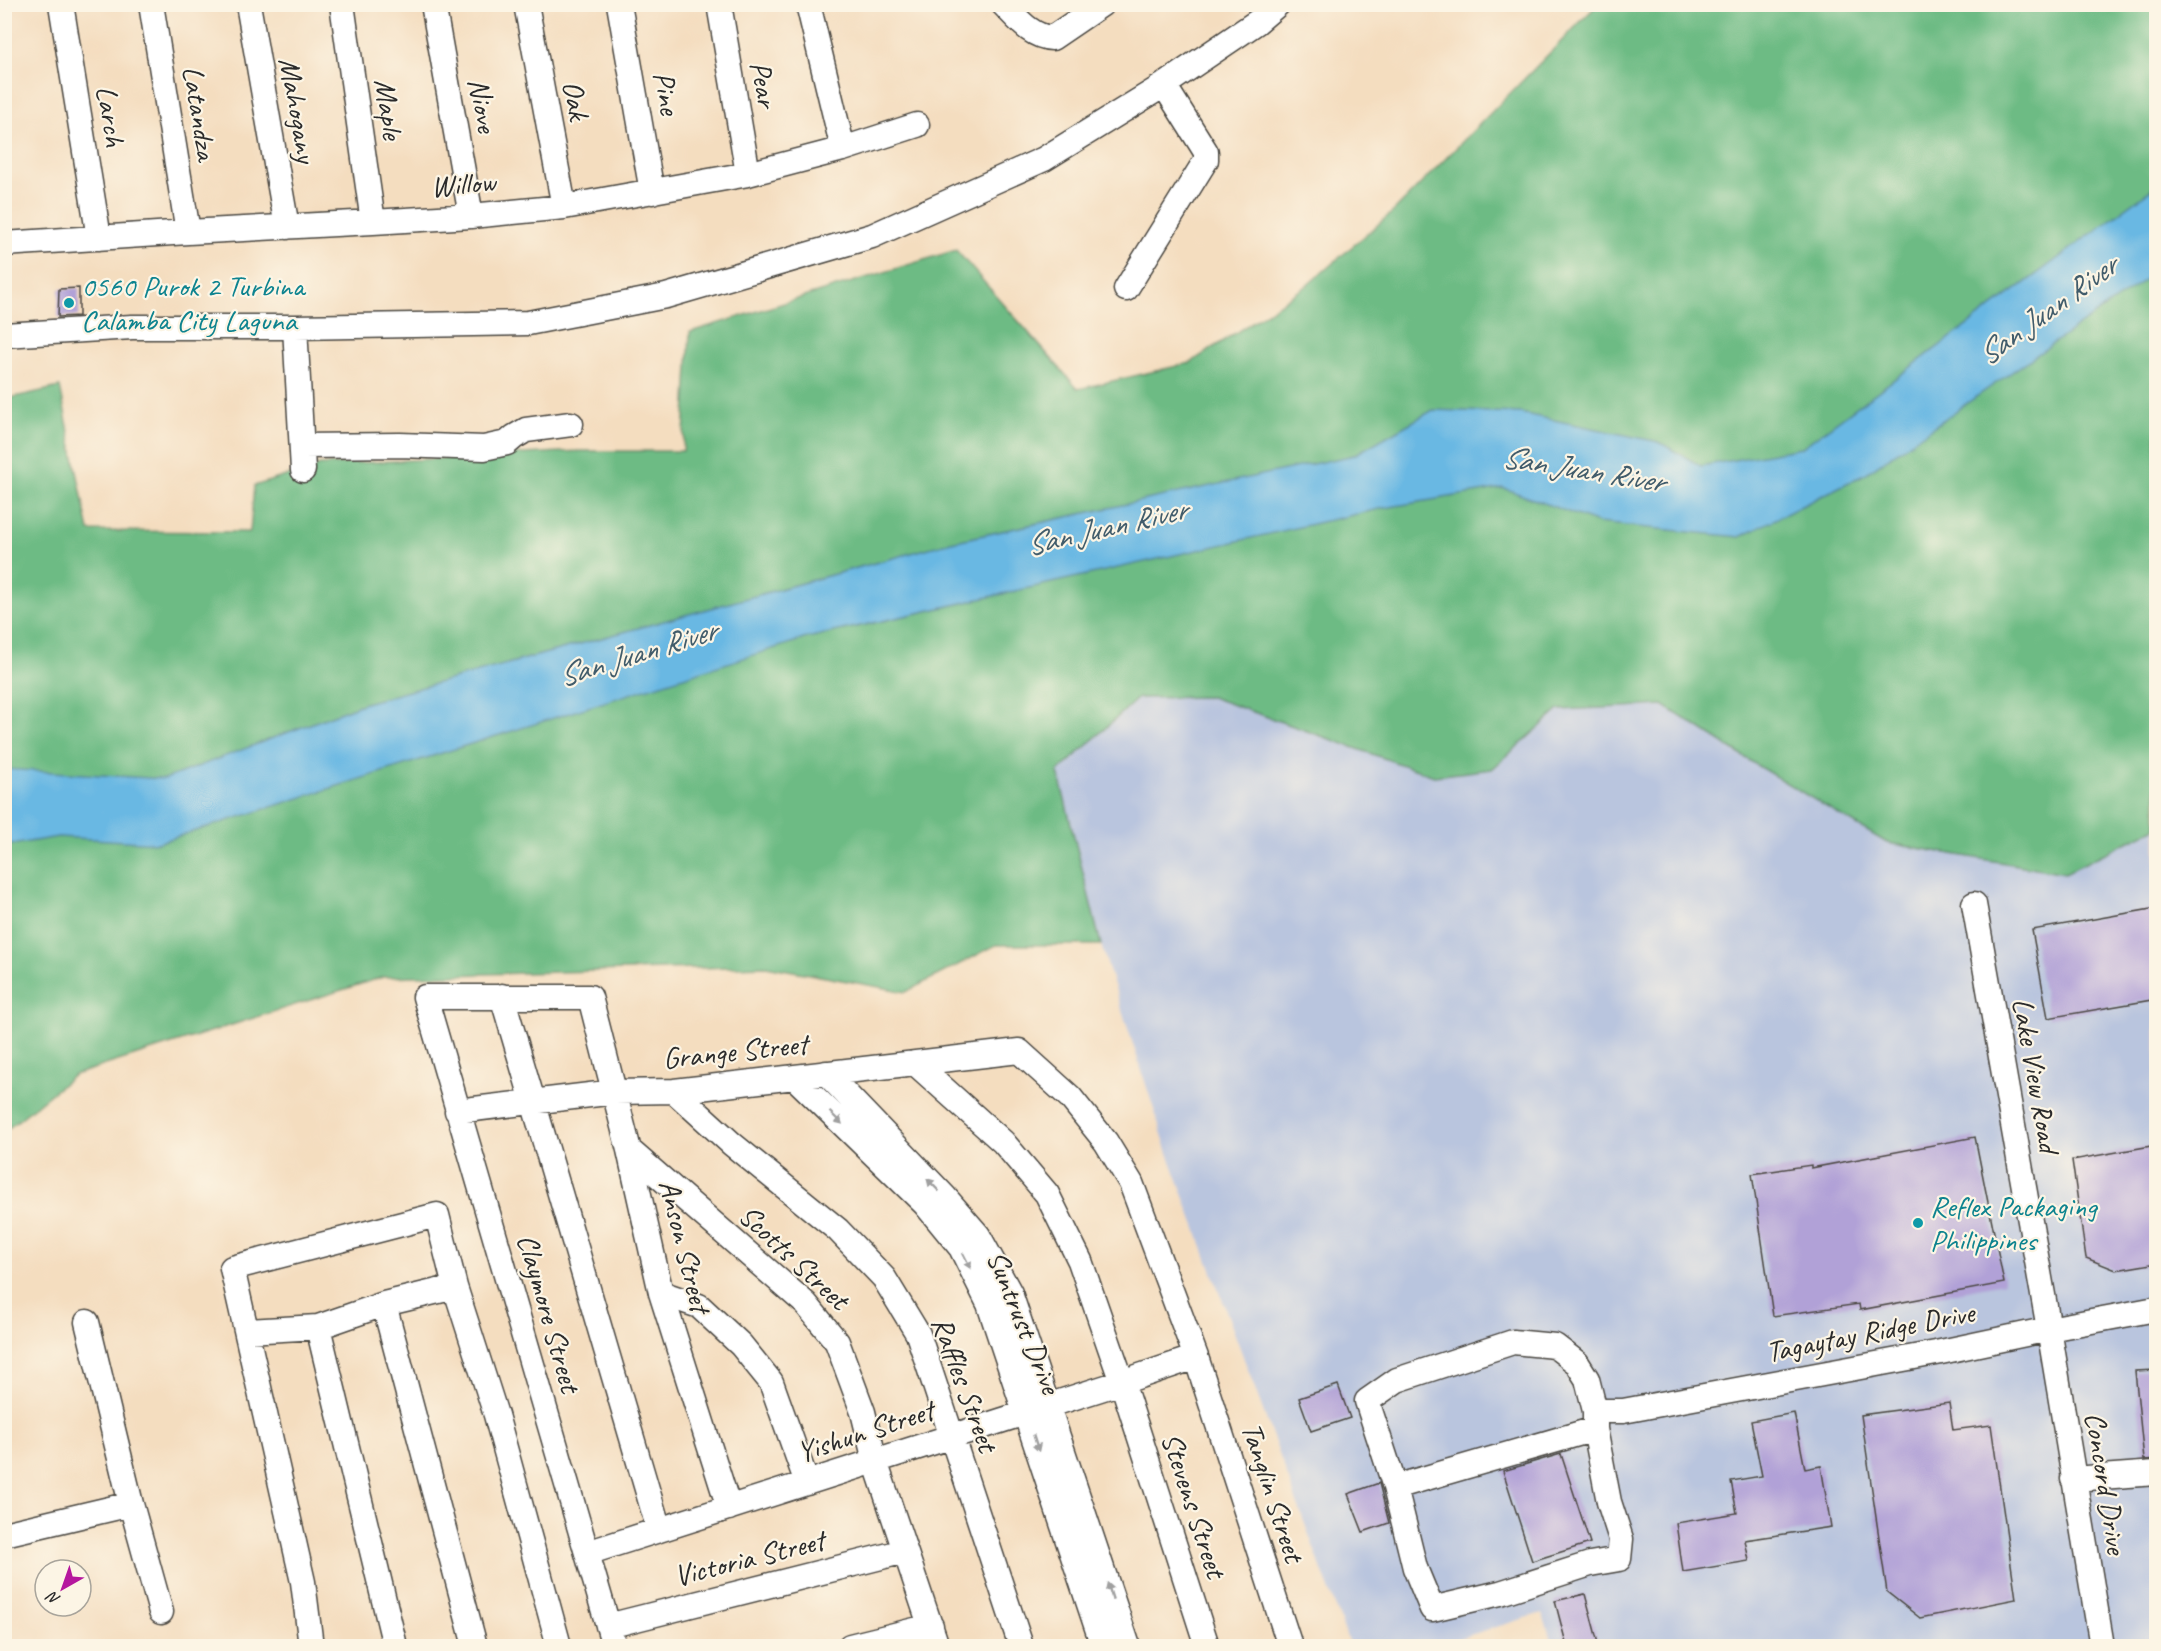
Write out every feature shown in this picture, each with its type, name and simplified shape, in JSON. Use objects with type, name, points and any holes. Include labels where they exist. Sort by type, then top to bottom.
[{"type":"street","name":"Larch","points":[[61,4],[99,238]]},
{"type":"street","name":"Latandza","points":[[151,4],[188,232]]},
{"type":"street","name":"Mahogany","points":[[248,4],[287,227]]},
{"type":"street","name":"Maple","points":[[342,4],[373,222]]},
{"type":"street","name":"Niove","points":[[434,4],[471,216]]},
{"type":"street","name":"Oak","points":[[526,4],[564,207]]},
{"type":"street","name":"Pine","points":[[620,4],[652,192]]},
{"type":"street","name":"Pear","points":[[719,4],[748,174]]},
{"type":"street","points":[[808,4],[843,149]]},
{"type":"street","points":[[1003,4],[1032,33],[1043,38],[1052,38],[1102,4]]},
{"type":"street","points":[[4,334],[132,327],[528,323],[666,296],[872,236],[1044,159],[1164,85],[1257,22],[1278,4]]},
{"type":"street","points":[[1126,289],[1206,160],[1206,152],[1164,85]]},
{"type":"street","name":"Willow","points":[[5,241],[99,238],[373,222],[564,207],[748,174],[843,149],[917,125]]},
{"type":"street","points":[[295,327],[303,470]]},
{"type":"street","points":[[302,446],[400,445],[484,448],[507,443],[526,430],[571,424]]},
{"type":"street","name":"Lake View Road","points":[[1974,904],[2049,1329]]},
{"type":"street","points":[[502,996],[659,1530]]},
{"type":"street","name":"Claymore Street","points":[[502,996],[425,997],[611,1636]]},
{"type":"street","name":"Anson Street","points":[[502,996],[590,997],[629,1150],[661,1293],[729,1508]]},
{"type":"street","name":"Grange Street","points":[[457,1111],[615,1092],[674,1091],[1019,1051]]},
{"type":"street","name":"Tanglin Street","points":[[1019,1051],[1070,1097],[1106,1142],[1131,1183],[1196,1357],[1290,1647]]},
{"type":"street","name":"Stevens Street","points":[[915,1063],[1003,1142],[1047,1194],[1080,1261],[1122,1382],[1207,1647]]},
{"type":"street","name":"Suntrust Drive","points":[[826,1073],[945,1197],[978,1235],[1010,1293],[1037,1409],[1103,1647]]},
{"type":"street","name":"Suntrust Drive","points":[[794,1077],[925,1204],[961,1248],[1037,1409],[1128,1647]]},
{"type":"street","name":"Raffles Street","points":[[674,1091],[732,1144],[838,1230],[884,1278],[918,1334],[1021,1647]]},
{"type":"street","name":"Scotts Street","points":[[629,1150],[806,1304],[837,1342],[863,1412],[875,1461],[934,1636]]},
{"type":"street","points":[[311,1647],[303,1582],[232,1268],[437,1215],[455,1287],[496,1415],[559,1647]]},
{"type":"street","points":[[247,1331],[318,1327],[384,1304],[455,1287]]},
{"type":"street","points":[[661,1293],[699,1306],[741,1345],[771,1382],[807,1483]]},
{"type":"street","points":[[384,1304],[475,1647]]},
{"type":"street","name":"Tagaytay Ridge Drive","points":[[1395,1487],[1623,1411],[2157,1309]]},
{"type":"street","points":[[87,1322],[131,1504],[161,1612]]},
{"type":"street","points":[[318,1327],[395,1647]]},
{"type":"street","name":"Concord Drive","points":[[2049,1329],[2102,1647]]},
{"type":"street","points":[[1513,1342],[1555,1346],[1577,1363],[1587,1379],[1595,1420],[1609,1502],[1621,1539],[1619,1559],[1590,1564],[1500,1593],[1432,1609],[1415,1568],[1395,1487],[1367,1401],[1396,1380],[1513,1342]]},
{"type":"street","name":"Yishun Street","points":[[586,1553],[1196,1357]]},
{"type":"street","points":[[2073,1479],[2157,1473]]},
{"type":"street","points":[[4,1534],[131,1504]]},
{"type":"street","name":"Victoria Street","points":[[611,1636],[905,1551]]},
{"type":"street","points":[[850,1647],[934,1636]]},
{"type":"shaded area","points":[[2156,5],[2156,1646],[1554,1646],[1542,1613],[1434,1646],[1350,1646],[1168,1153],[1101,945],[1016,695]]},
{"type":"green space","points":[[1597,5],[2156,5],[2156,828],[2065,873],[1887,843],[1758,766],[1663,705],[1559,710],[1492,769],[1434,776],[1211,697],[1138,698],[1058,772],[1101,945],[996,945],[906,992],[766,966],[383,977],[74,1075],[5,1131],[5,399],[60,387],[89,531],[250,532],[254,486],[320,465],[580,451],[683,451],[690,332],[956,250],[1078,389],[1190,363],[1305,287],[1395,210]]},
{"type":"water","name":"San Juan River","points":[[2156,186],[2156,272],[1865,474],[1740,537],[1598,523],[1503,488],[1384,508],[807,638],[157,843],[58,837],[5,846],[5,769],[165,779],[365,703],[951,542],[1354,455],[1433,410],[1520,413],[1659,442],[1701,466],[1801,448]]},
{"type":"building","name":"0560 Purok 2 Turbina Calamba City Laguna","points":[[79,288],[79,316],[58,317],[59,289]]},
{"type":"building","points":[[2157,908],[2157,999],[2048,1018],[2032,930]]},
{"type":"building","name":"Reflex Packaging Philippines","points":[[1975,1137],[2004,1283],[1860,1310],[1859,1304],[1773,1316],[1752,1174],[1811,1165],[1811,1168]]},
{"type":"building","points":[[2157,1145],[2157,1263],[2116,1270],[2086,1258],[2072,1160]]},
{"type":"building","points":[[2157,1370],[2157,1459],[2144,1460],[2135,1371]]},
{"type":"building","points":[[1338,1385],[1350,1418],[1311,1431],[1299,1398]]},
{"type":"building","points":[[1949,1403],[1953,1430],[1991,1425],[2016,1599],[1920,1618],[1887,1592],[1861,1415]]},
{"type":"building","points":[[1794,1413],[1805,1469],[1821,1466],[1831,1527],[1745,1540],[1749,1561],[1683,1572],[1676,1523],[1737,1513],[1731,1481],[1762,1476],[1751,1421]]},
{"type":"building","points":[[1561,1454],[1590,1543],[1532,1561],[1503,1471]]},
{"type":"building","points":[[1379,1483],[1389,1523],[1363,1532],[1348,1494]]},
{"type":"building","points":[[1585,1594],[1599,1647],[1567,1647],[1555,1601]]},
{"type":"place","name":"0560 Purok 2 Turbina Calamba City Laguna","points":[[69,303]]},
{"type":"place","name":"Reflex Packaging Philippines","points":[[1918,1223]]}]
